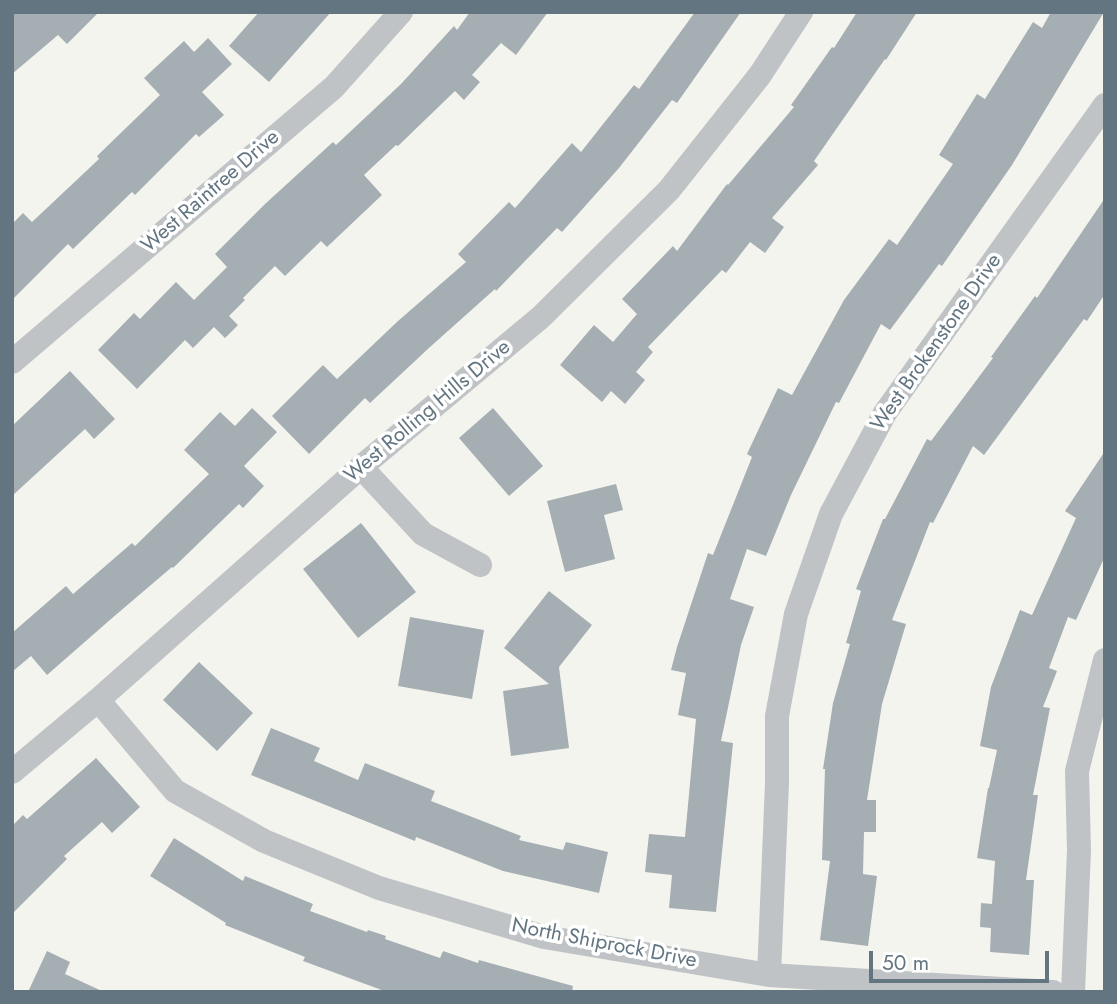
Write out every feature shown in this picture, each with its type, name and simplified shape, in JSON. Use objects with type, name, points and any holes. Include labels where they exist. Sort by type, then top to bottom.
[{"type":"street","name":"West Raintree Drive","points":[[12,362],[334,87],[401,12]]},
{"type":"street","name":"West Rolling Hills Drive","points":[[12,772],[98,700],[361,467],[541,317],[669,190],[760,75],[801,12]]},
{"type":"street","name":"West Brokenstone Drive","points":[[769,975],[777,716],[796,614],[831,514],[885,413],[1105,105]]},
{"type":"street","points":[[361,467],[423,534],[480,565]]},
{"type":"street","points":[[1073,992],[1079,850],[1077,771],[1105,660]]},
{"type":"street","name":"North Shiprock Drive","points":[[98,700],[175,791],[264,841],[379,888],[544,937],[769,975],[1053,992]]},
{"type":"building","points":[[12,12],[99,12],[67,44],[58,35],[12,74]]},
{"type":"building","points":[[259,12],[331,12],[269,82],[229,46]]},
{"type":"building","points":[[470,12],[548,12],[516,55],[501,43],[472,75],[480,82],[464,100],[455,91],[364,175],[382,195],[327,247],[321,241],[285,276],[275,266],[229,316],[238,325],[225,338],[214,327],[193,348],[185,340],[137,389],[98,350],[134,313],[140,319],[176,282],[194,300],[227,267],[215,254],[265,204],[333,142],[336,145],[401,84],[454,26],[457,30]]},
{"type":"building","points":[[695,12],[741,12],[677,103],[672,100],[619,168],[562,232],[557,228],[496,291],[495,289],[370,403],[365,398],[309,454],[272,416],[323,365],[337,379],[466,262],[458,254],[509,202],[515,208],[572,143],[581,152],[634,85],[639,89]]},
{"type":"building","points":[[857,12],[917,12],[814,161],[818,165],[772,218],[784,227],[765,253],[750,242],[726,273],[722,270],[648,347],[653,352],[636,372],[645,380],[625,404],[611,391],[602,402],[560,365],[594,325],[613,342],[637,314],[622,299],[673,246],[677,251],[727,184],[794,107],[791,105]]},
{"type":"building","points":[[1051,12],[1104,12],[1012,165],[942,266],[939,264],[890,330],[881,324],[839,403],[836,402],[791,495],[766,556],[747,549],[730,599],[754,607],[741,645],[721,741],[733,743],[716,912],[669,908],[672,875],[645,872],[649,834],[685,837],[696,719],[678,715],[686,673],[671,670],[708,553],[713,555],[752,457],[747,454],[778,388],[792,395],[844,300],[889,239],[897,245],[953,164],[939,155],[977,94],[985,99],[1033,22],[1042,28]]},
{"type":"building","points":[[208,38],[232,64],[202,92],[224,115],[199,137],[196,134],[135,195],[132,192],[73,249],[68,244],[12,300],[12,224],[23,213],[32,222],[99,159],[97,156],[160,95],[144,78],[184,41],[194,52]]},
{"type":"building","points":[[1105,198],[1105,294],[984,455],[973,446],[933,523],[930,522],[892,620],[906,624],[882,704],[867,800],[876,800],[876,832],[864,832],[863,874],[877,876],[868,946],[820,940],[830,861],[822,860],[823,769],[833,703],[850,644],[846,643],[861,591],[856,589],[883,519],[927,439],[931,441],[993,358],[991,357],[1035,296],[1037,298]]},
{"type":"building","points":[[70,371],[115,419],[94,439],[85,429],[12,496],[12,426]]},
{"type":"building","points":[[252,408],[277,432],[244,466],[264,486],[243,508],[239,504],[173,568],[47,675],[31,656],[12,672],[12,633],[66,586],[73,594],[132,543],[135,546],[209,474],[184,450],[220,412],[235,426]]},
{"type":"building","points":[[493,408],[543,466],[509,496],[459,438]]},
{"type":"building","points":[[1105,451],[1105,556],[1076,620],[1068,617],[1049,668],[1057,671],[1043,707],[1050,708],[1033,795],[1038,795],[1026,880],[1034,880],[1029,955],[990,952],[991,928],[980,927],[981,903],[992,904],[995,861],[977,858],[997,750],[980,746],[991,687],[1020,610],[1032,615],[1076,518],[1065,511]]},
{"type":"building","points":[[616,484],[623,510],[604,515],[615,559],[565,572],[547,501]]},
{"type":"building","points":[[361,523],[416,592],[358,638],[303,569]]},
{"type":"building","points":[[549,591],[592,625],[559,667],[569,748],[511,756],[503,691],[549,684],[504,648]]},
{"type":"building","points":[[410,617],[484,630],[472,699],[398,686]]},
{"type":"building","points":[[199,662],[253,713],[217,751],[163,700]]},
{"type":"building","points":[[271,728],[320,748],[314,761],[358,780],[365,763],[435,791],[431,801],[521,836],[519,840],[563,850],[566,842],[608,852],[599,893],[503,871],[416,837],[415,841],[251,775]]},
{"type":"building","points":[[96,758],[140,807],[112,833],[102,822],[64,856],[67,859],[12,914],[12,826],[23,815],[27,819]]},
{"type":"building","points":[[174,838],[243,881],[245,876],[313,904],[310,911],[367,932],[368,930],[386,936],[385,939],[440,958],[443,951],[478,963],[479,960],[573,986],[572,992],[387,992],[303,961],[305,957],[225,925],[226,923],[150,876]]},
{"type":"building","points":[[47,951],[70,962],[65,974],[104,992],[28,992]]}]
